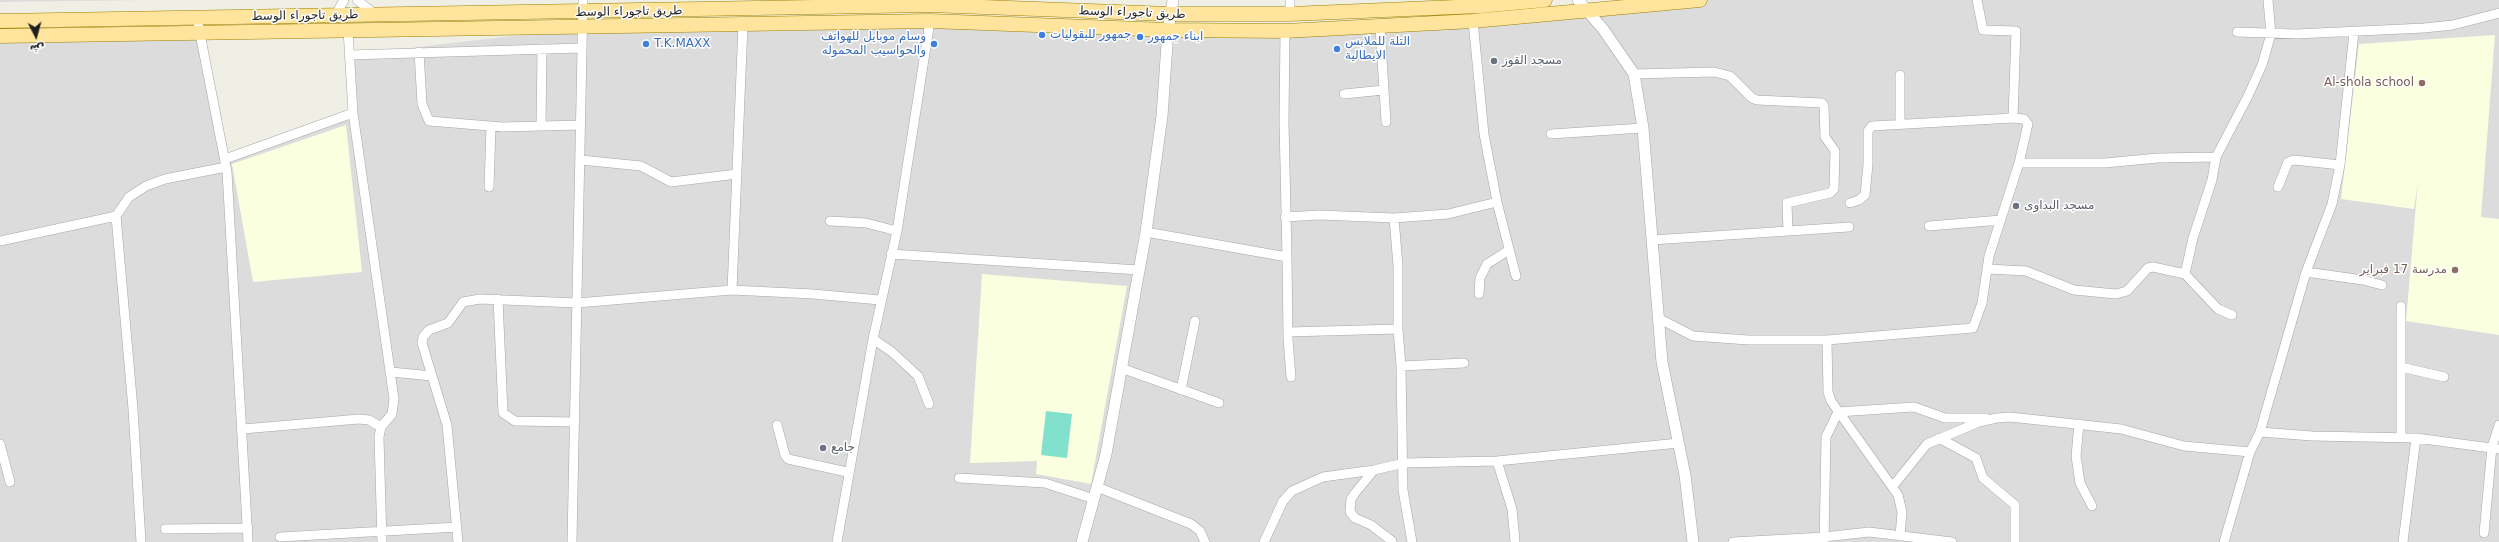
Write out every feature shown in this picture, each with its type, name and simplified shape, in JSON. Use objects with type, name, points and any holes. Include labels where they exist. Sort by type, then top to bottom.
[{"type":"main road","name":"طريق تاجوراء الوسط","points":[[0,21],[198,25],[335,16],[583,6],[743,5],[930,5],[1170,14],[1290,14],[1465,3],[1545,0]]},
{"type":"main road","points":[[0,36],[198,25],[348,30],[583,28],[930,21],[1168,30],[1285,31],[1473,22],[1700,0]]},
{"type":"street","points":[[335,16],[344,0]]},
{"type":"street","points":[[357,0],[376,15]]},
{"type":"street","points":[[1082,542],[1097,488],[1146,232],[1162,116],[1168,30],[1173,0]]},
{"type":"street","points":[[1290,0],[1290,14]]},
{"type":"street","points":[[1578,0],[1634,74],[1643,128],[1662,362],[1685,474],[1693,542]]},
{"type":"street","points":[[1977,0],[1983,30],[2016,31],[2013,118]]},
{"type":"street","points":[[2185,274],[2192,238],[2212,180],[2216,157],[2248,96],[2262,65],[2271,34],[2268,0]]},
{"type":"street","points":[[572,542],[583,6]]},
{"type":"street","points":[[2237,32],[2271,34],[2354,32],[2453,25],[2499,13]]},
{"type":"street","points":[[837,542],[848,472],[880,300],[897,231],[930,21]]},
{"type":"street","points":[[1473,22],[1484,134],[1497,202],[1516,276]]},
{"type":"street","points":[[198,25],[226,163],[243,429],[248,542]]},
{"type":"street","points":[[732,290],[743,25]]},
{"type":"street","points":[[1380,27],[1386,122]]},
{"type":"street","points":[[348,30],[352,113],[391,372],[394,408],[392,414],[381,427],[379,437],[382,542]]},
{"type":"street","points":[[1285,31],[1285,217],[1288,239],[1288,332],[1292,377]]},
{"type":"street","points":[[2224,542],[2250,452],[2260,432],[2306,272],[2332,204],[2340,165],[2354,32]]},
{"type":"street","points":[[349,55],[581,48]]},
{"type":"street","points":[[541,126],[542,49]]},
{"type":"street","points":[[419,52],[422,104],[429,121],[491,127],[581,125]]},
{"type":"street","points":[[1634,74],[1714,72],[1730,76],[1752,98],[1757,100],[1822,103],[1824,106],[1824,134],[1835,151],[1834,189],[1830,193],[1787,203],[1788,231]]},
{"type":"street","points":[[1900,75],[1900,124]]},
{"type":"street","points":[[1344,94],[1384,90]]},
{"type":"street","points":[[141,542],[133,409],[116,216],[129,197],[146,186],[165,179],[226,163],[352,113]]},
{"type":"street","points":[[1658,318],[1693,336],[1748,340],[1827,340],[1972,328],[1976,324],[1982,303],[1989,256],[2019,163],[2028,124],[2024,119],[2013,118],[1876,125],[1869,128],[1865,195],[1859,200],[1850,203]]},
{"type":"street","points":[[489,187],[491,127]]},
{"type":"street","points":[[1550,134],[1643,128]]},
{"type":"street","points":[[2019,163],[2105,163],[2158,158],[2216,157]]},
{"type":"street","points":[[581,160],[641,166],[671,182],[737,174]]},
{"type":"street","points":[[2278,187],[2288,162],[2294,160],[2340,165]]},
{"type":"street","points":[[1285,217],[1319,215],[1394,218],[1448,214],[1497,202]]},
{"type":"street","points":[[0,241],[116,216]]},
{"type":"street","points":[[1394,218],[1398,266],[1398,329],[1401,366],[1404,490],[1412,542]]},
{"type":"street","points":[[1929,226],[2000,220]]},
{"type":"street","points":[[830,221],[866,223],[897,231]]},
{"type":"street","points":[[1652,240],[1849,227]]},
{"type":"street","points":[[1146,232],[1287,257]]},
{"type":"street","points":[[1479,294],[1480,278],[1488,264],[1509,250]]},
{"type":"street","points":[[892,254],[1139,270]]},
{"type":"street","points":[[1988,269],[2026,272],[2074,290],[2116,294],[2127,291],[2148,268],[2153,267],[2185,274],[2218,309],[2232,315]]},
{"type":"street","points":[[2306,272],[2363,280],[2382,285]]},
{"type":"street","points":[[458,542],[447,425],[422,343],[426,333],[448,323],[463,302],[480,299],[498,299],[577,303],[732,290],[813,294],[880,300]]},
{"type":"street","points":[[498,299],[503,413],[515,421],[575,422]]},
{"type":"street","points":[[2401,306],[2401,437]]},
{"type":"street","points":[[1181,390],[1195,321]]},
{"type":"street","points":[[1288,332],[1398,329]]},
{"type":"street","points":[[873,338],[892,352],[918,376],[929,404]]},
{"type":"street","points":[[1827,340],[1828,392],[1838,412],[1892,486],[1901,504],[1900,536]]},
{"type":"street","points":[[1401,366],[1464,363]]},
{"type":"street","points":[[1121,368],[1219,404]]},
{"type":"street","points":[[2401,368],[2444,377]]},
{"type":"street","points":[[391,372],[432,376]]},
{"type":"street","points":[[1838,412],[1914,407],[1944,418],[2010,417],[2079,424],[2121,429],[2184,446],[2250,452]]},
{"type":"street","points":[[1824,540],[1826,438],[1838,412]]},
{"type":"street","points":[[1892,486],[1927,444],[1939,438],[1997,418]]},
{"type":"street","points":[[243,429],[359,419],[369,420],[381,427]]},
{"type":"street","points":[[2079,424],[2076,456],[2080,484],[2092,506]]},
{"type":"street","points":[[777,425],[785,455],[788,459],[848,472]]},
{"type":"street","points":[[2484,533],[2499,425]]},
{"type":"street","points":[[2260,432],[2312,436],[2416,438],[2496,448]]},
{"type":"street","points":[[1939,438],[1976,458],[1983,478],[2015,505],[2015,542]]},
{"type":"street","points":[[2403,542],[2416,438]]},
{"type":"street","points":[[1264,542],[1283,501],[1292,491],[1323,477],[1374,470],[1404,463],[1497,461],[1679,443]]},
{"type":"street","points":[[0,444],[10,482]]},
{"type":"street","points":[[1497,461],[1512,509],[1515,541]]},
{"type":"street","points":[[1374,470],[1351,499],[1350,512],[1355,518],[1371,525],[1392,541]]},
{"type":"street","points":[[959,478],[1045,483],[1094,499]]},
{"type":"street","points":[[1097,488],[1191,524],[1200,531],[1205,542]]},
{"type":"street","points":[[280,537],[457,527]]},
{"type":"street","points":[[165,529],[248,528]]},
{"type":"street","points":[[1733,542],[1824,540],[1863,532],[1952,542]]},
{"type":"shaded area","points":[[0,0],[150,0],[0,2]]},
{"type":"shaded area","points":[[1700,0],[2499,0],[2499,542],[0,542],[0,36],[199,32],[225,159],[352,113],[349,55],[583,28],[930,21],[1285,31]]},
{"type":"shaded area","points":[[2495,35],[2481,217],[2499,219],[2499,335],[2406,321],[2418,181],[2414,209],[2341,199],[2359,44]]},
{"type":"shaded area","points":[[346,125],[362,272],[253,282],[232,164]]},
{"type":"shaded area","points":[[982,274],[1127,286],[1091,484],[1036,474],[1037,461],[970,463]]},
{"type":"shaded area","points":[[1046,411],[1072,414],[1067,458],[1041,455]]},
{"type":"place","name":"جمهور للبقوليات","points":[[1042,35]]},
{"type":"place","name":"ابناء جمهور","points":[[1140,37]]},
{"type":"place","name":"T.K.MAXX","points":[[646,44]]},
{"type":"place","name":"وسام موبايل للهواتف والحواسيب المحموله","points":[[934,44]]},
{"type":"place","name":"التلة للملابس الايطالية","points":[[1337,49]]},
{"type":"place","name":"مسجد القوز","points":[[1494,61]]},
{"type":"place","name":"Al-shola school","points":[[2422,83]]},
{"type":"place","name":"مسجد البداوى","points":[[2016,206]]},
{"type":"place","name":"مدرسة 17 فبراير","points":[[2455,270]]},
{"type":"place","name":"جامع","points":[[823,448]]}]
